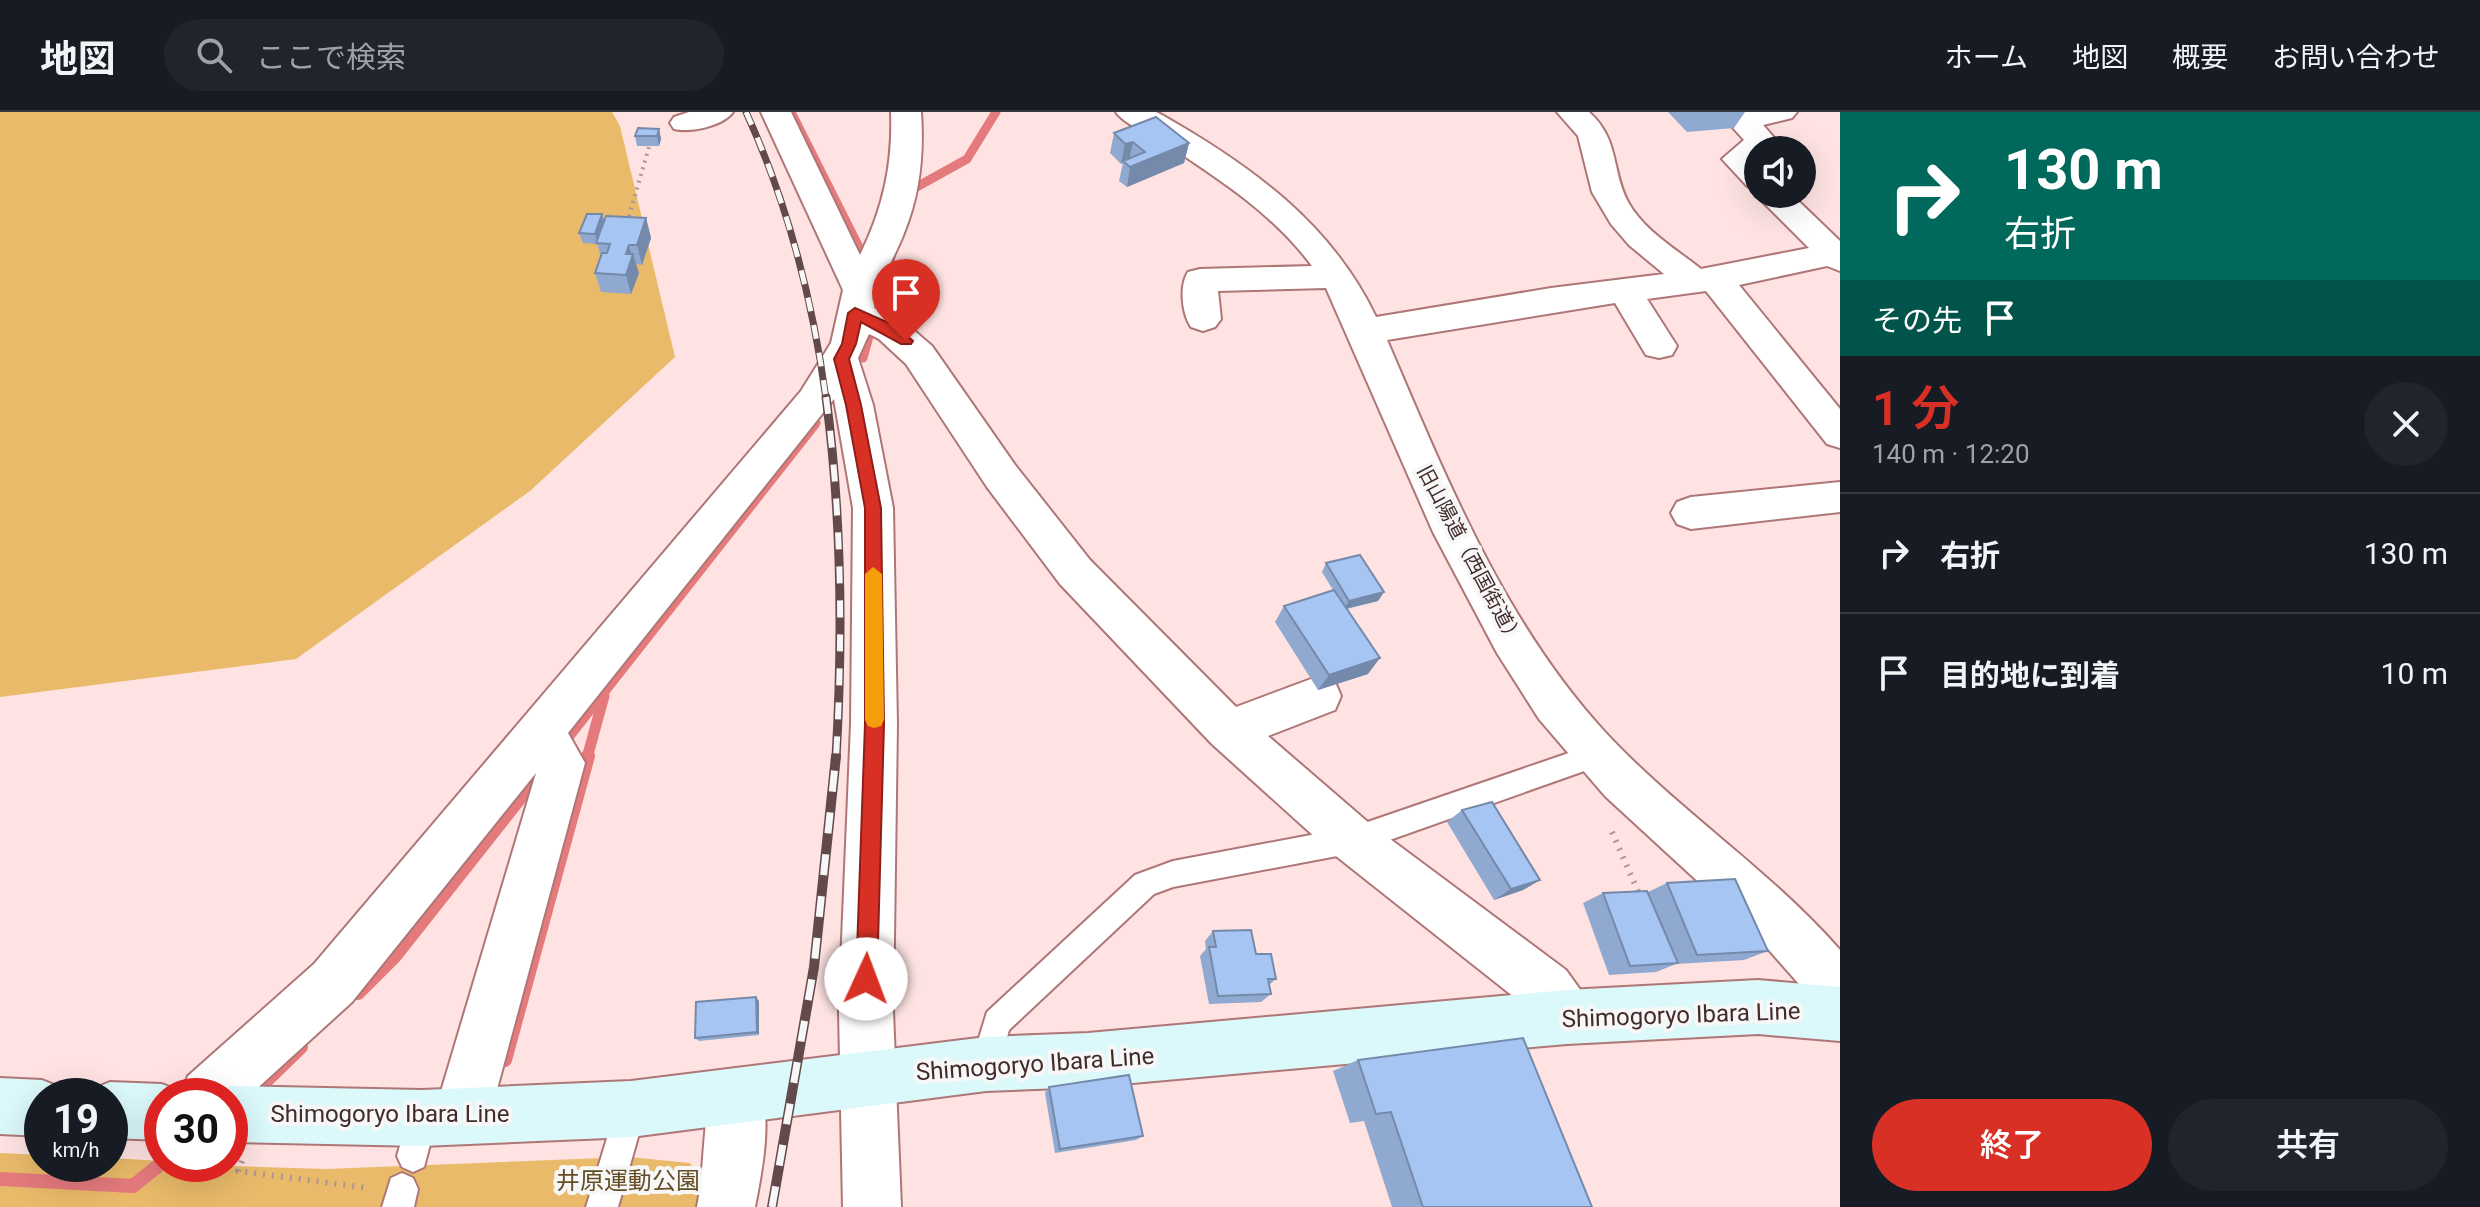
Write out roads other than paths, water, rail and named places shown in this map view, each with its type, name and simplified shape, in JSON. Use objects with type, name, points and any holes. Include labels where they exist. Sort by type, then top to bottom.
[{"type":"main road","name":"Shimogoryo Ibara Line","points":[[248,1132],[432,1129],[631,1109],[986,1064],[1088,1060],[1567,1017],[1758,1007],[1840,1014]]},
{"type":"main road","points":[[0,1106],[24,1107]]},
{"type":"street","points":[[685,123],[718,112]]},
{"type":"street","points":[[776,112],[866,312],[906,341],[919,355],[1001,476],[1075,572],[1228,730],[1353,840],[1547,989],[1567,1017]]},
{"type":"street","points":[[228,1078],[333,983],[550,747],[814,401],[866,312],[901,192],[908,150],[906,112]]},
{"type":"street","points":[[1572,112],[1585,122],[1597,139],[1606,191],[1627,225],[1649,247],[1704,281],[1747,313],[1813,403],[1840,434]]},
{"type":"street","points":[[1738,116],[1782,112]]},
{"type":"street","name":"旧山陽道（西国街道）","points":[[1137,113],[1248,186],[1294,223],[1337,276],[1368,331],[1407,433],[1506,629],[1554,704],[1595,756],[1809,950],[1840,990]]},
{"type":"street","points":[[1738,116],[1757,136]]},
{"type":"street","points":[[1787,208],[1837,257]]},
{"type":"street","points":[[1368,331],[1704,281],[1837,257]]},
{"type":"street","points":[[1203,319],[1200,280],[1337,276]]},
{"type":"street","points":[[1625,291],[1659,346]]},
{"type":"street","points":[[841,359],[854,405],[873,508],[874,724],[866,1078],[872,1207]]},
{"type":"street","points":[[1691,513],[1840,497]]},
{"type":"street","points":[[1228,730],[1319,696]]},
{"type":"street","points":[[432,1129],[550,747]]},
{"type":"street","points":[[726,1207],[733,1173],[737,1096]]},
{"type":"lane","points":[[986,1064],[997,1022],[1145,884],[1173,874],[1353,840],[1595,756]]},
{"type":"lane","points":[[602,1207],[631,1109]]},
{"type":"waterway","points":[[791,112],[862,253]]},
{"type":"waterway","points":[[910,198],[913,189],[967,159],[996,112]]},
{"type":"waterway","points":[[863,358],[891,257]]},
{"type":"waterway","points":[[561,746],[815,423]]},
{"type":"waterway","points":[[587,758],[604,696]]},
{"type":"waterway","points":[[505,1060],[588,756]]},
{"type":"waterway","points":[[358,993],[395,956],[542,770]]},
{"type":"waterway","points":[[266,1081],[301,1047]]},
{"type":"waterway","points":[[0,1179],[133,1186],[144,1177]]},
{"type":"railway","points":[[746,112],[774,181],[796,252],[814,325],[826,399]]},
{"type":"railway","points":[[826,397],[840,577],[836,758]]},
{"type":"railway","points":[[772,1207],[814,967],[836,756]]},
{"type":"park label","name":"井原運動公園","points":[[628,1181]]}]
